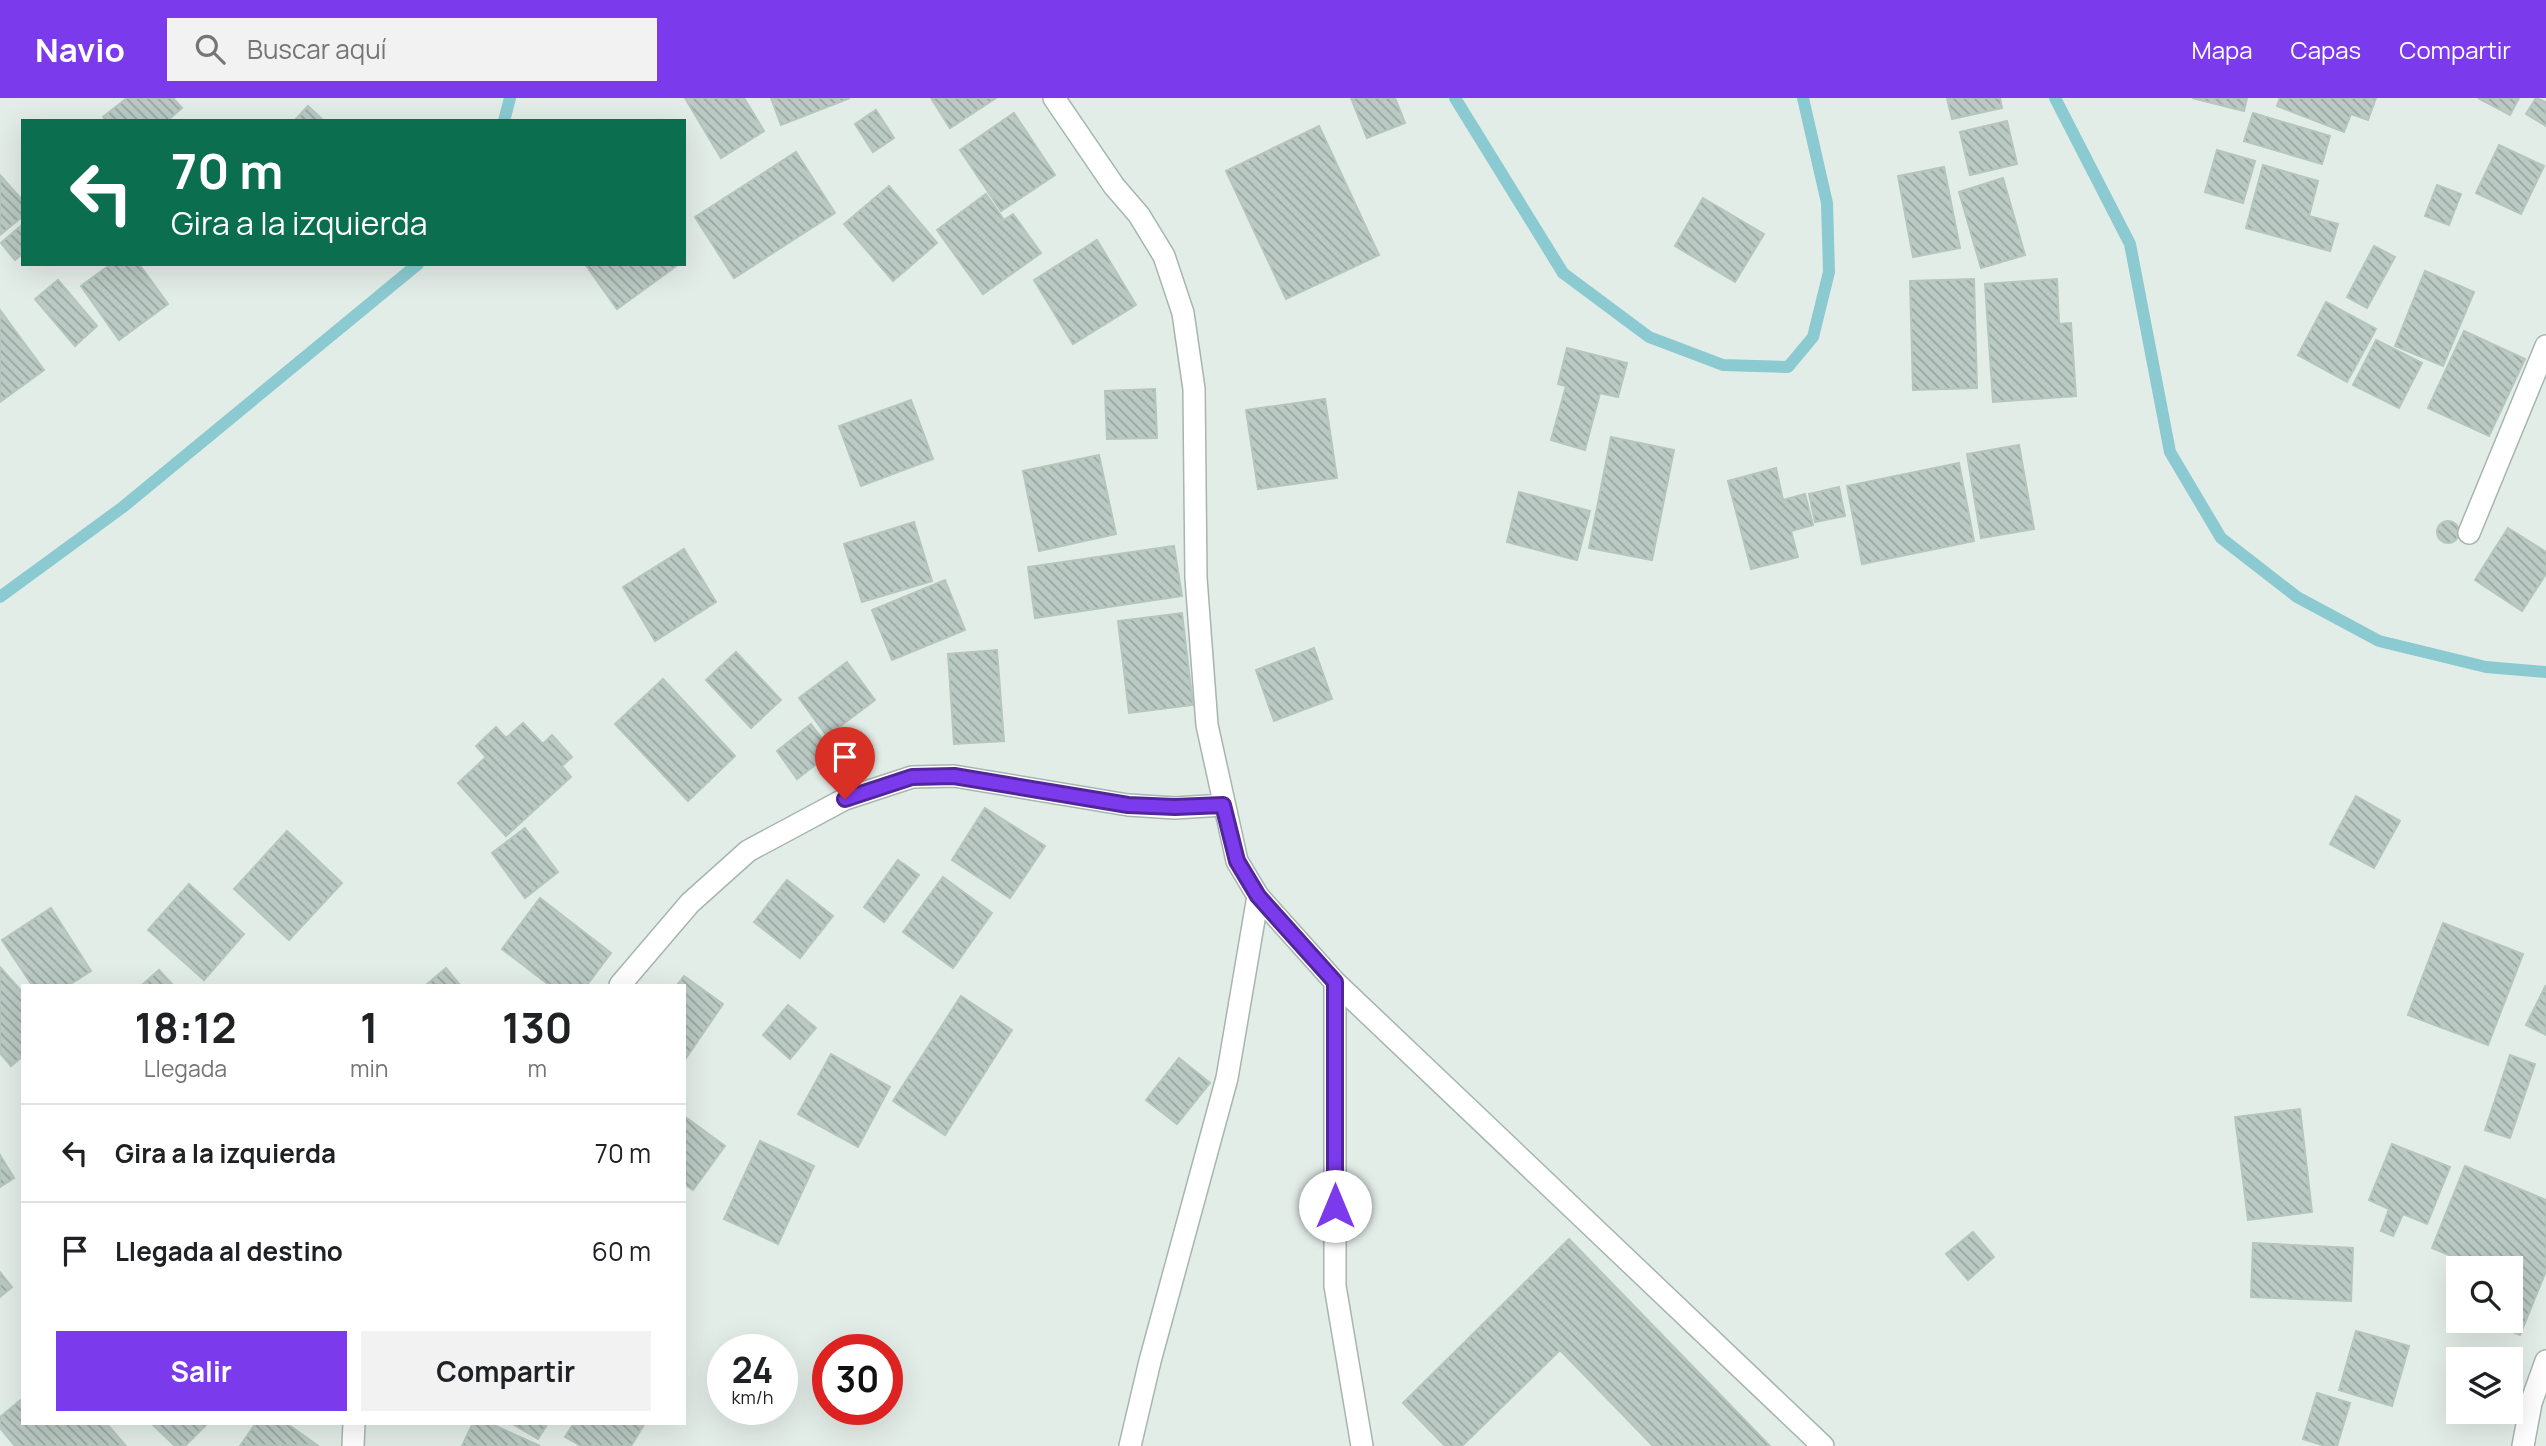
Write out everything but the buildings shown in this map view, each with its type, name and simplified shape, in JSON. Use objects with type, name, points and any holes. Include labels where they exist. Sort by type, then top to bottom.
[{"type":"street","points":[[1054,98],[1114,186],[1139,215],[1164,256],[1183,313],[1194,389],[1196,578],[1207,725],[1237,861],[1258,896],[1335,982],[1823,1446]]},
{"type":"street","points":[[2469,533],[2546,346]]},
{"type":"street","points":[[621,984],[690,903],[748,851],[845,799],[912,777],[954,776],[1128,805],[1223,805]]},
{"type":"street","points":[[1130,1446],[1227,1078],[1258,896]]},
{"type":"street","points":[[1335,982],[1335,1286],[1362,1446]]},
{"type":"street","points":[[2523,1446],[2532,1403],[2546,1361]]},
{"type":"street","points":[[353,1446],[354,1425]]},
{"type":"waterway","points":[[505,119],[510,98]]},
{"type":"waterway","points":[[1455,98],[1563,273],[1649,337],[1723,365],[1788,367],[1813,337],[1829,272],[1827,203],[1803,98]]},
{"type":"waterway","points":[[2055,98],[2130,244],[2170,452],[2221,538],[2297,597],[2379,641],[2486,667],[2546,672]]},
{"type":"waterway","points":[[0,597],[123,507],[416,266]]},
{"type":"route","points":[[845,799],[912,777],[954,776],[1128,805],[1223,805],[1237,861],[1258,896],[1335,982],[1335,1206]]}]
